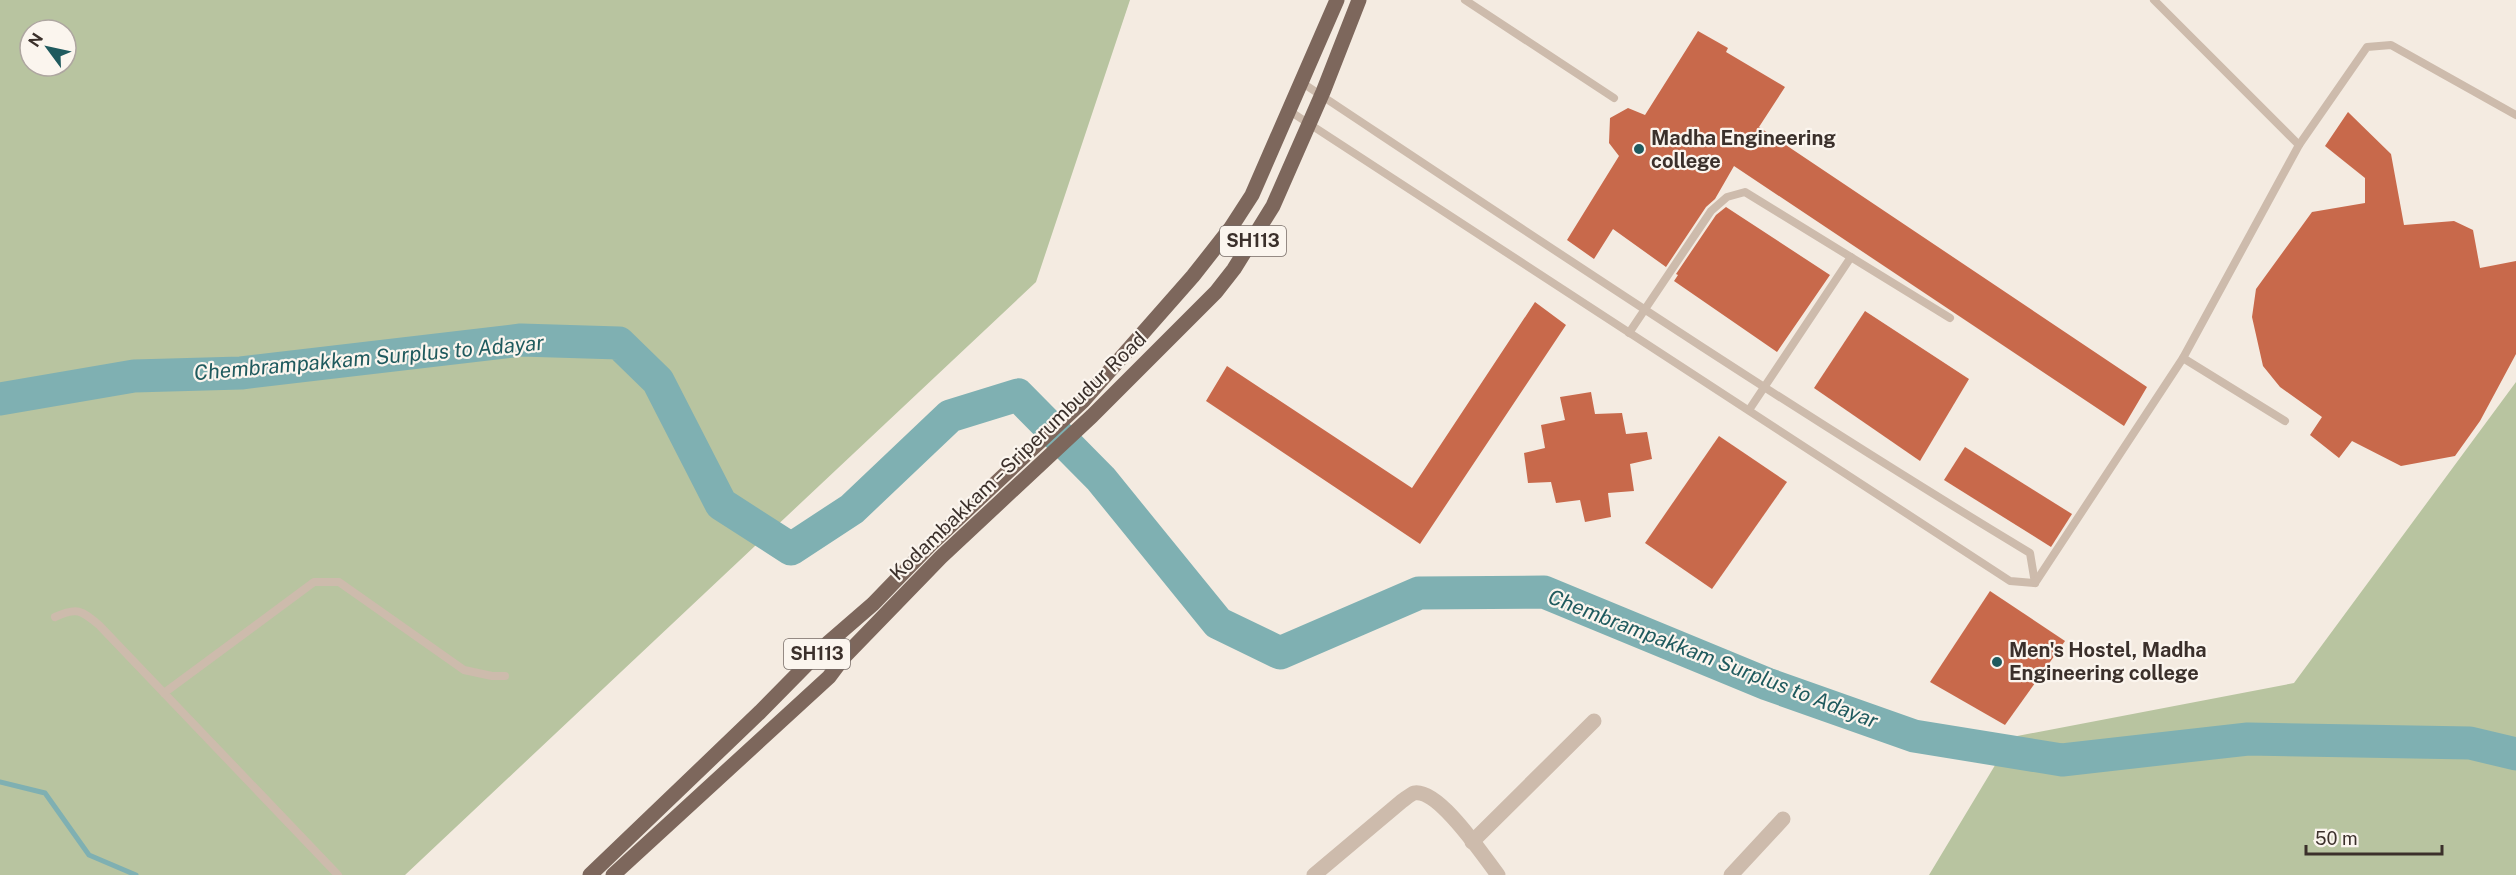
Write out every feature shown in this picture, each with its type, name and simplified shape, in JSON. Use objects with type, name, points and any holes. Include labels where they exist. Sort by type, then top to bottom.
[{"type":"main road","name":"Kodambakkam – Sriperumbudur Road","points":[[590,875],[752,720],[828,643],[873,604],[931,544],[1051,432],[1095,387],[1193,276],[1230,229],[1252,195],[1337,0]]},
{"type":"main road","name":"Kodambakkam – Sriperumbudur Road","points":[[613,875],[828,676],[941,557],[1056,450],[1216,292],[1234,269],[1273,206],[1322,95],[1359,0]]},
{"type":"street","points":[[1472,842],[1594,721]]},
{"type":"street","points":[[1314,875],[1414,793],[1428,795],[1444,807],[1498,875]]},
{"type":"street","points":[[1731,875],[1783,819]]},
{"type":"lane","points":[[1465,0],[1614,98]]},
{"type":"lane","points":[[2154,0],[2299,145]]},
{"type":"lane","points":[[2035,583],[2183,358],[2299,145],[2367,47],[2391,45],[2516,115]]},
{"type":"lane","points":[[1302,82],[1764,386],[1913,482],[2030,553],[2035,583]]},
{"type":"lane","points":[[1288,110],[2010,581],[2035,583]]},
{"type":"lane","points":[[1629,333],[1711,211],[1727,197],[1745,192],[1950,318]]},
{"type":"lane","points":[[1749,410],[1851,257]]},
{"type":"lane","points":[[2183,358],[2285,421]]},
{"type":"lane","points":[[164,693],[314,582],[327,581],[339,582],[464,670],[492,676],[505,676]]},
{"type":"lane","points":[[55,616],[75,610],[85,613],[338,875]]},
{"type":"green space","points":[[0,0],[1130,0],[1036,282],[405,875],[0,875]]},
{"type":"green space","points":[[2516,382],[2516,875],[1929,875],[2012,737],[2294,683]]},
{"type":"building","points":[[1698,31],[1728,48],[1726,52],[1785,87],[1759,127],[2147,387],[2124,426],[1734,166],[1715,199],[1706,207],[1666,267],[1613,229],[1594,259],[1567,240],[1619,156],[1609,143],[1610,118],[1628,108],[1645,115]]},
{"type":"building","points":[[2348,112],[2391,154],[2404,225],[2454,221],[2473,230],[2480,268],[2516,261],[2516,354],[2480,421],[2455,456],[2401,466],[2352,441],[2339,458],[2310,435],[2322,417],[2280,387],[2263,366],[2252,317],[2256,289],[2312,212],[2365,203],[2365,178],[2325,146]]},
{"type":"building","points":[[1726,207],[1830,275],[1777,352],[1674,281],[1678,275],[1676,274],[1716,215]]},
{"type":"building","points":[[1535,302],[1566,325],[1420,544],[1206,401],[1227,366],[1412,488]]},
{"type":"building","points":[[1865,311],[1969,379],[1920,461],[1814,388]]},
{"type":"building","points":[[1591,392],[1595,414],[1622,413],[1626,434],[1647,432],[1652,459],[1630,464],[1634,491],[1608,493],[1611,517],[1585,522],[1580,500],[1556,503],[1551,482],[1528,483],[1524,453],[1545,448],[1541,425],[1565,420],[1560,397]]},
{"type":"building","points":[[1719,436],[1787,482],[1712,589],[1645,543]]},
{"type":"building","points":[[1965,447],[2072,514],[2051,547],[1944,480]]},
{"type":"building","name":"Men's Hostel, Madha Engineering college","points":[[1990,591],[2065,641],[2005,725],[1930,682]]},
{"type":"waterway","name":"Chembrampakkam Surplus to Adayar","points":[[0,399],[134,376],[241,373],[521,340],[619,343],[658,381],[721,504],[791,549],[852,509],[950,416],[1018,395],[1101,479],[1218,623],[1280,653],[1419,593],[1544,592],[1767,684],[1914,736],[2062,760],[2248,739],[2470,743],[2516,754]]},
{"type":"waterway","points":[[0,782],[45,793],[89,855],[136,875]]},
{"type":"place","name":"Madha Engineering college","points":[[1639,149]]},
{"type":"place","name":"Men's Hostel, Madha Engineering college","points":[[1997,662]]}]
